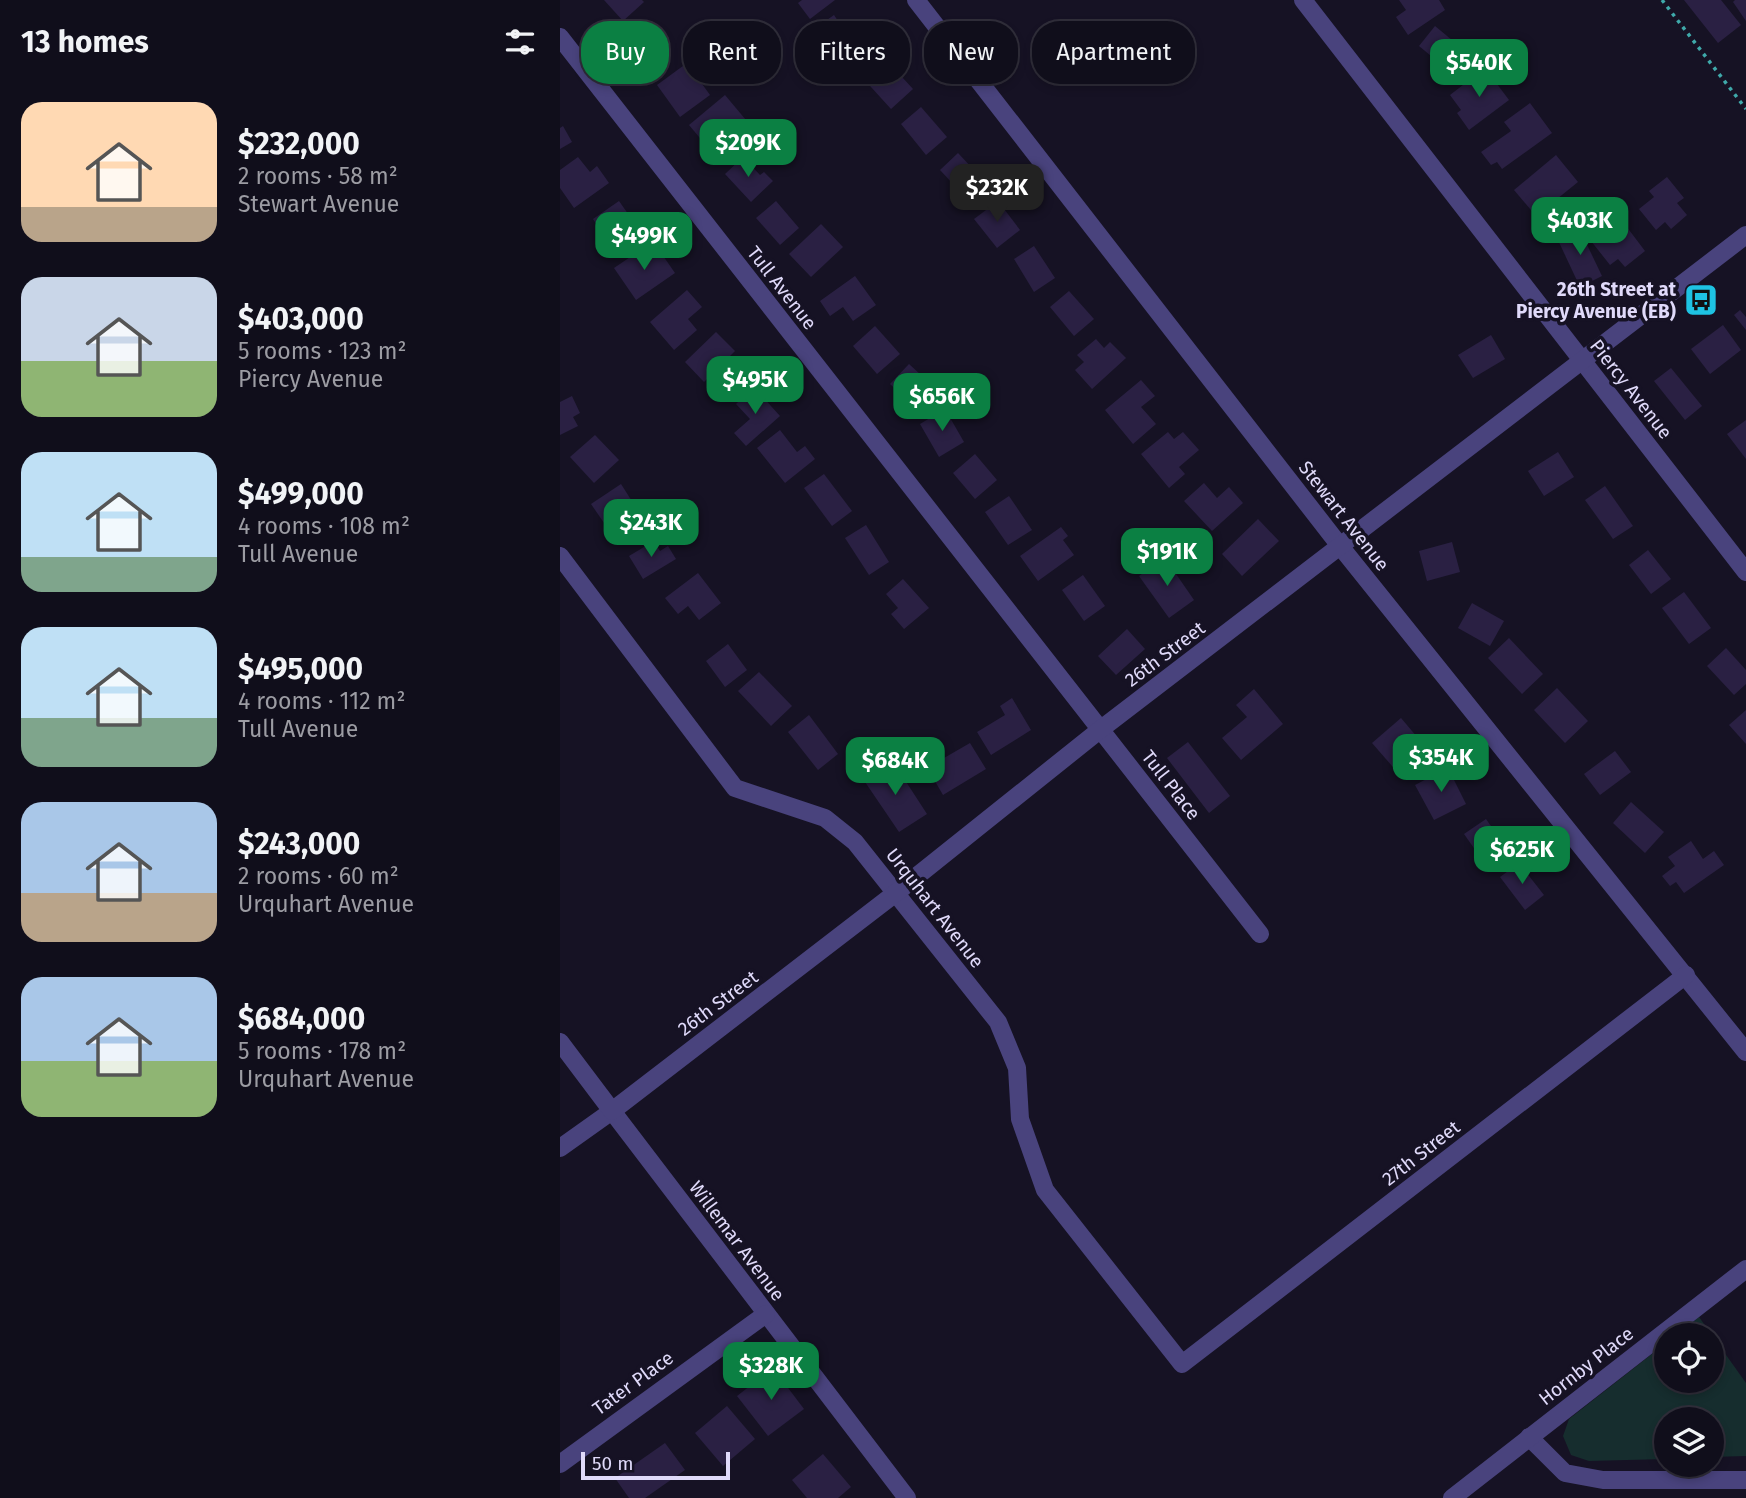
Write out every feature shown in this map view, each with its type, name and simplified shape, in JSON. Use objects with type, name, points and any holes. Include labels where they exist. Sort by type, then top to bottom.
[{"type":"street","name":"Stewart Avenue","points":[[916,0],[1340,546],[1746,1052]]},
{"type":"street","name":"Piercy Avenue","points":[[1303,0],[1746,572]]},
{"type":"street","name":"Tull Avenue","points":[[560,37],[1101,729]]},
{"type":"street","name":"26th Street","points":[[560,1148],[897,892],[1101,729],[1746,235]]},
{"type":"street","name":"Urquhart Avenue","points":[[560,556],[735,788],[825,818],[855,842],[998,1022],[1017,1068],[1020,1119],[1045,1190],[1182,1364]]},
{"type":"street","name":"Tull Place","points":[[1101,729],[1260,934]]},
{"type":"street","name":"27th Street","points":[[1182,1364],[1686,975]]},
{"type":"street","name":"Willemar Avenue","points":[[560,1042],[907,1498]]},
{"type":"street","name":"Hornby Place","points":[[1452,1498],[1746,1269]]},
{"type":"street","name":"Tater Place","points":[[560,1464],[766,1314]]},
{"type":"street","points":[[1529,1437],[1565,1473],[1603,1480],[1746,1480]]},
{"type":"path","points":[[1662,0],[1746,109]]},
{"type":"green space","points":[[1699,1317],[1703,1323],[1691,1323]]},
{"type":"green space","points":[[1654,1352],[1654,1393],[1724,1393],[1724,1352],[1746,1383],[1746,1456],[1724,1457],[1724,1407],[1654,1407],[1654,1459],[1589,1461],[1571,1455],[1563,1436],[1569,1419]]},
{"type":"building","points":[[604,0],[644,2],[623,21]]},
{"type":"building","points":[[802,0],[835,0],[810,19],[798,3]]},
{"type":"building","points":[[1399,0],[1439,0],[1445,10],[1408,35],[1396,17],[1406,10]]},
{"type":"building","points":[[1684,0],[1721,0],[1741,25],[1718,43]]},
{"type":"building","points":[[1746,0],[1746,21],[1733,2]]},
{"type":"building","points":[[834,15],[838,21],[826,21]]},
{"type":"building","points":[[1435,26],[1470,55],[1454,75],[1419,46]]},
{"type":"building","points":[[683,66],[683,84],[702,84],[710,95],[680,117],[657,85],[669,84],[669,76]]},
{"type":"building","points":[[1485,68],[1509,100],[1469,130],[1457,113],[1461,110],[1450,95]]},
{"type":"building","points":[[868,84],[908,84],[913,89],[891,109]]},
{"type":"building","points":[[725,95],[751,126],[715,156],[689,125]]},
{"type":"building","points":[[1530,103],[1552,133],[1502,169],[1497,162],[1491,165],[1481,152],[1511,131],[1504,122]]},
{"type":"building","points":[[921,107],[947,137],[926,155],[901,124]]},
{"type":"building","points":[[563,126],[572,142],[560,149],[560,128]]},
{"type":"building","points":[[958,153],[987,184],[968,200],[940,170]]},
{"type":"building","points":[[1556,155],[1578,182],[1536,216],[1514,190]]},
{"type":"building","points":[[578,157],[590,172],[597,166],[609,183],[574,208],[560,188],[560,170]]},
{"type":"building","points":[[743,157],[760,175],[764,172],[773,181],[751,202],[725,174]]},
{"type":"building","points":[[1667,177],[1684,198],[1677,203],[1687,215],[1671,229],[1665,222],[1656,230],[1639,209],[1654,197],[1649,191]]},
{"type":"building","points":[[619,201],[631,218],[637,214],[646,226],[613,249],[593,219]]},
{"type":"building","points":[[776,201],[799,228],[780,245],[756,218]]},
{"type":"building","points":[[998,201],[1020,230],[997,248],[974,219]]},
{"type":"building","points":[[1620,218],[1645,251],[1625,267],[1618,259],[1610,265],[1591,241]]},
{"type":"building","points":[[821,224],[843,247],[811,277],[789,254]]},
{"type":"building","points":[[1579,228],[1602,276],[1580,287],[1557,238]]},
{"type":"building","points":[[648,245],[653,254],[659,250],[675,273],[636,300],[614,268]]},
{"type":"building","points":[[1034,246],[1055,278],[1034,292],[1014,259]]},
{"type":"building","points":[[855,276],[876,305],[853,321],[843,307],[830,316],[820,301]]},
{"type":"building","points":[[687,290],[702,307],[688,319],[697,330],[674,350],[650,322]]},
{"type":"building","points":[[1069,291],[1094,319],[1074,336],[1050,307]]},
{"type":"building","points":[[1740,310],[1746,317],[1746,330],[1734,315]]},
{"type":"building","points":[[1723,325],[1741,350],[1710,374],[1691,349]]},
{"type":"building","points":[[875,326],[900,354],[877,374],[853,346]]},
{"type":"building","points":[[716,332],[735,351],[704,382],[685,362]]},
{"type":"building","points":[[1491,335],[1505,359],[1473,378],[1458,355]]},
{"type":"building","points":[[1096,339],[1104,348],[1110,342],[1126,358],[1092,389],[1075,370],[1084,362],[1077,355]]},
{"type":"building","points":[[909,364],[934,387],[915,407],[890,384]]},
{"type":"building","points":[[1671,368],[1702,406],[1685,420],[1654,381]]},
{"type":"building","points":[[1141,380],[1155,396],[1141,407],[1156,424],[1133,444],[1105,410]]},
{"type":"building","points":[[754,387],[780,416],[746,446],[734,433],[750,419],[736,404]]},
{"type":"building","points":[[572,396],[580,413],[573,417],[578,426],[560,435],[560,402]]},
{"type":"building","points":[[945,409],[964,442],[939,457],[920,424]]},
{"type":"building","points":[[1746,420],[1746,459],[1727,434]]},
{"type":"building","points":[[780,430],[797,452],[805,446],[815,459],[785,483],[757,448]]},
{"type":"building","points":[[1168,432],[1174,439],[1183,432],[1199,450],[1179,467],[1185,474],[1169,488],[1141,454]]},
{"type":"building","points":[[595,435],[619,460],[594,483],[570,457]]},
{"type":"building","points":[[1558,452],[1574,477],[1544,496],[1528,471]]},
{"type":"building","points":[[975,454],[997,480],[975,499],[953,473]]},
{"type":"building","points":[[824,474],[852,511],[832,526],[804,488]]},
{"type":"building","points":[[1204,483],[1217,498],[1229,487],[1243,503],[1212,531],[1184,501]]},
{"type":"building","points":[[621,484],[642,517],[613,536],[591,504]]},
{"type":"building","points":[[1605,486],[1633,526],[1613,539],[1585,500]]},
{"type":"building","points":[[1009,496],[1032,530],[1008,545],[985,512]]},
{"type":"building","points":[[1258,519],[1279,541],[1242,576],[1222,554]]},
{"type":"building","points":[[866,525],[889,562],[869,575],[845,538]]},
{"type":"building","points":[[1061,527],[1068,536],[1063,540],[1074,555],[1038,581],[1020,556]]},
{"type":"building","points":[[654,541],[660,551],[668,546],[676,559],[643,579],[629,556]]},
{"type":"building","points":[[1452,542],[1460,572],[1427,581],[1419,551]]},
{"type":"building","points":[[1648,550],[1671,579],[1651,594],[1629,565]]},
{"type":"building","points":[[1165,558],[1194,600],[1169,618],[1139,576]]},
{"type":"building","points":[[698,573],[721,603],[699,620],[688,606],[678,614],[665,598]]},
{"type":"building","points":[[1083,575],[1105,606],[1084,621],[1062,590]]},
{"type":"building","points":[[903,579],[929,608],[904,629],[891,614],[898,608],[886,594]]},
{"type":"building","points":[[1684,592],[1711,628],[1689,644],[1662,608]]},
{"type":"building","points":[[1472,603],[1504,621],[1490,646],[1458,628]]},
{"type":"building","points":[[1127,629],[1145,649],[1116,675],[1098,656]]},
{"type":"building","points":[[1509,638],[1543,674],[1522,694],[1488,658]]},
{"type":"building","points":[[728,644],[747,670],[725,687],[706,661]]},
{"type":"building","points":[[1726,648],[1746,670],[1746,684],[1734,695],[1707,666]]},
{"type":"building","points":[[759,672],[792,706],[771,726],[738,691]]},
{"type":"building","points":[[1557,688],[1588,721],[1565,743],[1534,710]]},
{"type":"building","points":[[1254,689],[1283,724],[1241,760],[1222,738],[1247,717],[1236,705]]},
{"type":"building","points":[[1012,698],[1031,730],[991,755],[977,732],[1005,715],[1000,706]]},
{"type":"building","points":[[1746,710],[1746,744],[1729,725]]},
{"type":"building","points":[[809,715],[838,754],[818,770],[788,732]]},
{"type":"building","points":[[1401,718],[1428,750],[1399,774],[1372,743]]},
{"type":"building","points":[[1188,742],[1230,796],[1209,813],[1167,758]]},
{"type":"building","points":[[970,743],[986,769],[943,795],[925,764],[941,754],[944,758]]},
{"type":"building","points":[[1615,751],[1631,772],[1600,795],[1584,774]]},
{"type":"building","points":[[888,763],[897,777],[901,774],[927,814],[899,832],[863,779]]},
{"type":"building","points":[[1448,768],[1466,804],[1434,820],[1415,785]]},
{"type":"building","points":[[1631,802],[1664,832],[1645,853],[1613,823]]},
{"type":"building","points":[[1486,819],[1505,846],[1483,861],[1464,834]]},
{"type":"building","points":[[1691,841],[1703,859],[1714,851],[1724,865],[1684,893],[1676,882],[1670,886],[1662,876],[1675,866],[1668,857]]},
{"type":"building","points":[[1519,863],[1544,895],[1525,910],[1500,877]]},
{"type":"building","points":[[773,1368],[804,1409],[768,1436],[737,1396]]},
{"type":"building","points":[[727,1406],[755,1439],[723,1466],[695,1433]]},
{"type":"building","points":[[665,1443],[685,1470],[645,1498],[629,1498],[615,1478]]},
{"type":"building","points":[[823,1454],[851,1487],[838,1498],[807,1498],[792,1480]]},
{"type":"place","name":"26th Street at Piercy Avenue (EB)","points":[[1701,300]]}]
